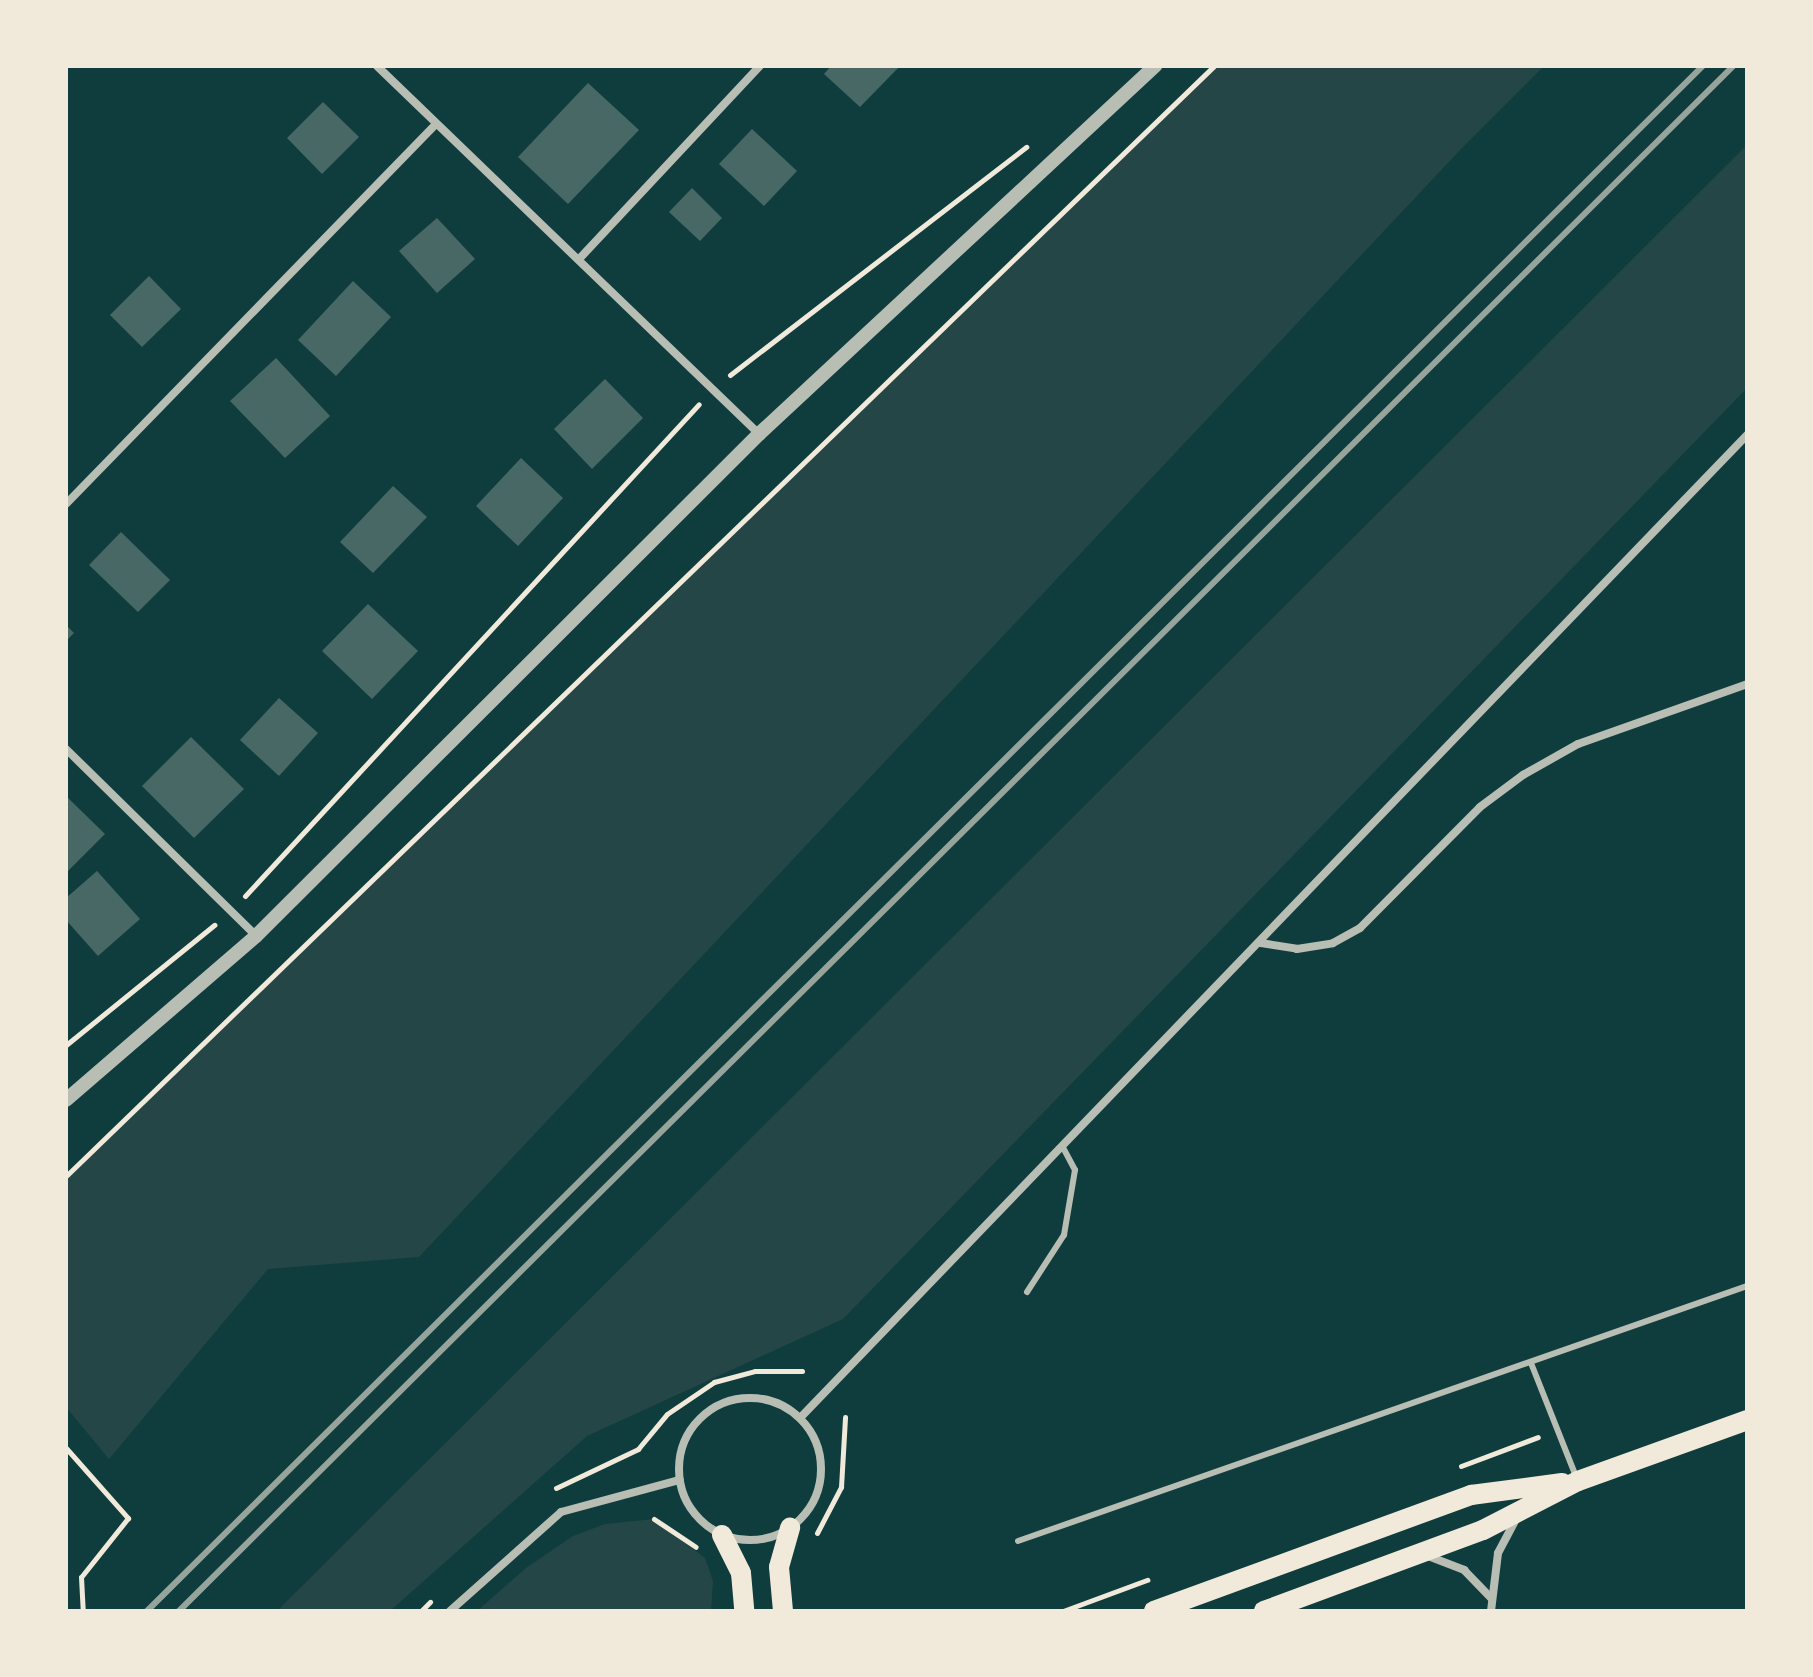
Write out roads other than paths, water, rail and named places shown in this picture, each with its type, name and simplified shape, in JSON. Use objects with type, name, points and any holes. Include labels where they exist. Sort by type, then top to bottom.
[{"type":"main road","points":[[1264,1611],[1417,1555],[1521,1511],[1578,1481],[1747,1420]]},
{"type":"main road","points":[[1154,1611],[1471,1495],[1578,1481]]},
{"type":"main road","points":[[783,1611],[779,1567],[790,1528]]},
{"type":"main road","points":[[722,1535],[741,1573],[744,1611]]},
{"type":"street","points":[[377,66],[581,257],[759,434]]},
{"type":"street","points":[[581,257],[760,66]]},
{"type":"street","points":[[66,1100],[256,936],[759,434],[1155,66]]},
{"type":"street","points":[[66,504],[436,124]]},
{"type":"street","points":[[800,1418],[1261,943],[1747,435]]},
{"type":"street","points":[[1261,943],[1297,949],[1333,943],[1360,928],[1480,807],[1523,775],[1578,744],[1747,684]]},
{"type":"street","points":[[66,749],[256,936]]},
{"type":"street","points":[[759,1398],[800,1418],[818,1447],[821,1481],[813,1503],[790,1528],[758,1540],[722,1535],[694,1513],[680,1480],[688,1434],[713,1408],[759,1398]]},
{"type":"street","points":[[450,1611],[561,1512],[680,1480]]},
{"type":"street","points":[[1490,1611],[1498,1553],[1521,1511]]},
{"type":"street","points":[[1417,1555],[1457,1565],[1492,1599]]},
{"type":"lane","points":[[1027,1292],[1064,1235],[1075,1170],[1063,1147]]},
{"type":"lane","points":[[1018,1541],[1747,1286]]},
{"type":"lane","points":[[1531,1363],[1578,1481]]},
{"type":"railway","points":[[147,1611],[1703,66]]},
{"type":"railway","points":[[179,1611],[1733,66]]}]
